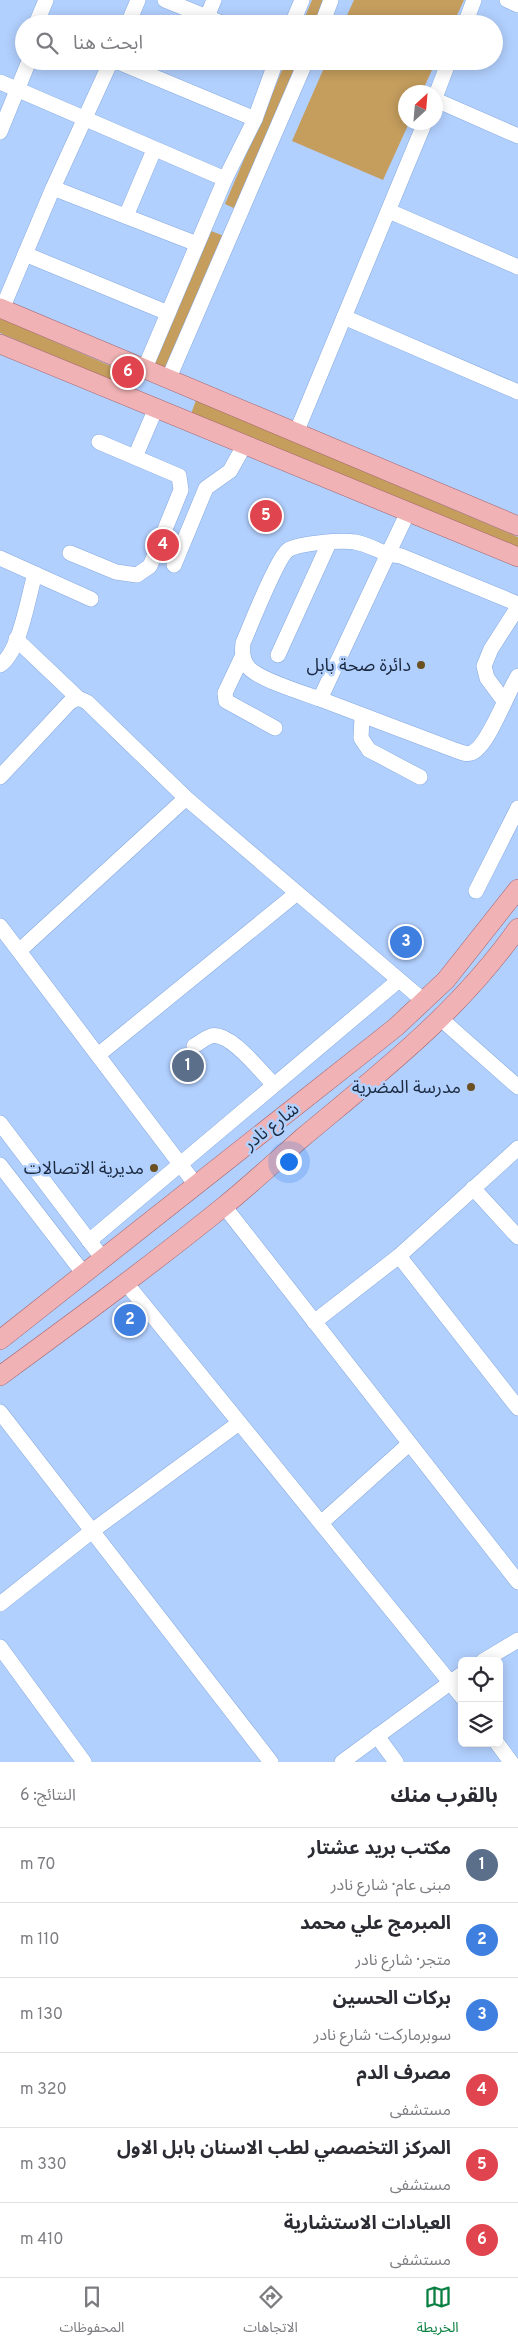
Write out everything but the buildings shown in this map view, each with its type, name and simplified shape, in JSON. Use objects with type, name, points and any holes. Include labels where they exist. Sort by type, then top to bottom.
[{"type":"main road","points":[[1,309],[518,526]]},
{"type":"main road","points":[[0,344],[518,557]]},
{"type":"main road","name":"شارع نادر","points":[[0,1340],[326,1083],[425,1002],[466,958],[518,889]]},
{"type":"main road","name":"شارع نادر","points":[[0,1376],[126,1283],[224,1206],[343,1106],[441,1019],[481,977],[518,928]]},
{"type":"main road","points":[[326,1083],[328,1096],[331,1101],[343,1106]]},
{"type":"main road","points":[[285,1115],[296,1120],[303,1131],[304,1137]]},
{"type":"street","points":[[40,15],[46,0]]},
{"type":"street","points":[[132,15],[138,0]]},
{"type":"street","points":[[165,0],[202,15]]},
{"type":"street","points":[[208,15],[214,0]]},
{"type":"street","points":[[296,15],[302,0]]},
{"type":"street","points":[[325,15],[331,0]]},
{"type":"street","points":[[468,15],[474,0]]},
{"type":"street","points":[[507,0],[518,5]]},
{"type":"street","points":[[0,132],[25,70]]},
{"type":"street","points":[[1,309],[53,188],[107,70]]},
{"type":"street","points":[[138,70],[255,119]]},
{"type":"street","points":[[144,370],[225,179],[255,119],[273,70]]},
{"type":"street","points":[[168,380],[302,70]]},
{"type":"street","points":[[440,85],[446,70]]},
{"type":"street","points":[[0,82],[225,179]]},
{"type":"street","points":[[443,103],[518,136]]},
{"type":"street","points":[[296,433],[422,130]]},
{"type":"street","points":[[126,216],[154,150]]},
{"type":"street","points":[[53,188],[197,244]]},
{"type":"street","points":[[211,212],[236,224]]},
{"type":"street","points":[[389,212],[518,267]]},
{"type":"street","points":[[26,254],[168,313]]},
{"type":"street","points":[[344,317],[518,392]]},
{"type":"street","points":[[135,457],[156,408]]},
{"type":"street","points":[[70,553],[116,572],[138,575],[150,566],[181,490],[179,476],[99,442]]},
{"type":"street","points":[[174,565],[206,488],[230,471],[245,444]]},
{"type":"street","points":[[320,700],[408,512]]},
{"type":"street","points":[[275,728],[226,701],[225,693],[242,657],[242,643],[286,551],[298,546],[356,542],[388,554],[401,556],[518,605],[491,649],[484,666],[487,678],[504,701]]},
{"type":"street","points":[[278,655],[329,543]]},
{"type":"street","points":[[0,558],[91,599]]},
{"type":"street","points":[[0,665],[6,661],[16,639],[35,574]]},
{"type":"street","points":[[16,639],[78,698],[87,702],[186,798],[425,1002]]},
{"type":"street","points":[[242,657],[249,668],[262,677],[362,717],[465,753],[472,753],[486,740],[518,676]]},
{"type":"street","points":[[0,776],[70,702],[78,698]]},
{"type":"street","points":[[362,717],[361,738],[369,750],[420,777]]},
{"type":"street","points":[[19,951],[186,798]]},
{"type":"street","points":[[476,892],[518,808]]},
{"type":"street","points":[[98,1056],[297,893]]},
{"type":"street","points":[[0,926],[196,1185]]},
{"type":"street","points":[[64,1248],[70,1249],[78,1246],[399,980]]},
{"type":"street","points":[[441,1019],[518,1087]]},
{"type":"street","points":[[194,1046],[211,1036],[222,1036],[236,1045],[274,1085]]},
{"type":"street","points":[[0,1122],[103,1259]]},
{"type":"street","points":[[314,1322],[398,1256],[518,1148]]},
{"type":"street","points":[[0,1166],[84,1274]]},
{"type":"street","points":[[473,1188],[518,1237]]},
{"type":"street","points":[[224,1206],[518,1582]]},
{"type":"street","points":[[398,1256],[518,1408]]},
{"type":"street","points":[[126,1283],[321,1523],[456,1678],[342,1762]]},
{"type":"street","points":[[0,1412],[271,1762]]},
{"type":"street","points":[[0,1604],[92,1531],[238,1423]]},
{"type":"street","points":[[321,1523],[409,1444]]},
{"type":"street","points":[[490,1657],[518,1640]]},
{"type":"street","points":[[0,1647],[84,1762]]},
{"type":"street","points":[[377,1736],[396,1762]]},
{"type":"street","points":[[500,1747],[511,1762]]},
{"type":"shaded area","points":[[312,0],[325,0],[319,15],[306,15]]},
{"type":"shaded area","points":[[354,0],[464,0],[457,15],[347,15]]},
{"type":"shaded area","points":[[282,70],[295,70],[236,209],[225,204]]},
{"type":"shaded area","points":[[323,70],[432,70],[425,85],[398,85],[398,130],[406,130],[383,180],[292,141]]},
{"type":"shaded area","points":[[211,231],[224,236],[167,368],[155,363]]},
{"type":"shaded area","points":[[0,318],[134,376],[130,388],[0,333]]},
{"type":"shaded area","points":[[196,400],[518,537],[518,552],[191,414]]},
{"type":"place","name":"العيادات الاستشارية","points":[[128,372]]},
{"type":"place","name":"المركز التخصصي لطب الاسنان بابل الاول","points":[[266,516]]},
{"type":"place","name":"مصرف الدم","points":[[163,545]]},
{"type":"place","name":"دائرة صحة بابل","points":[[421,665]]},
{"type":"place","name":"بركات الحسين","points":[[406,942]]},
{"type":"place","name":"مكتب بريد عشتار","points":[[188,1066]]},
{"type":"place","name":"مدرسة المضرية","points":[[471,1087]]},
{"type":"place","name":"مديرية الاتصالات","points":[[154,1168]]},
{"type":"place","name":"المبرمج علي محمد","points":[[130,1320]]}]
